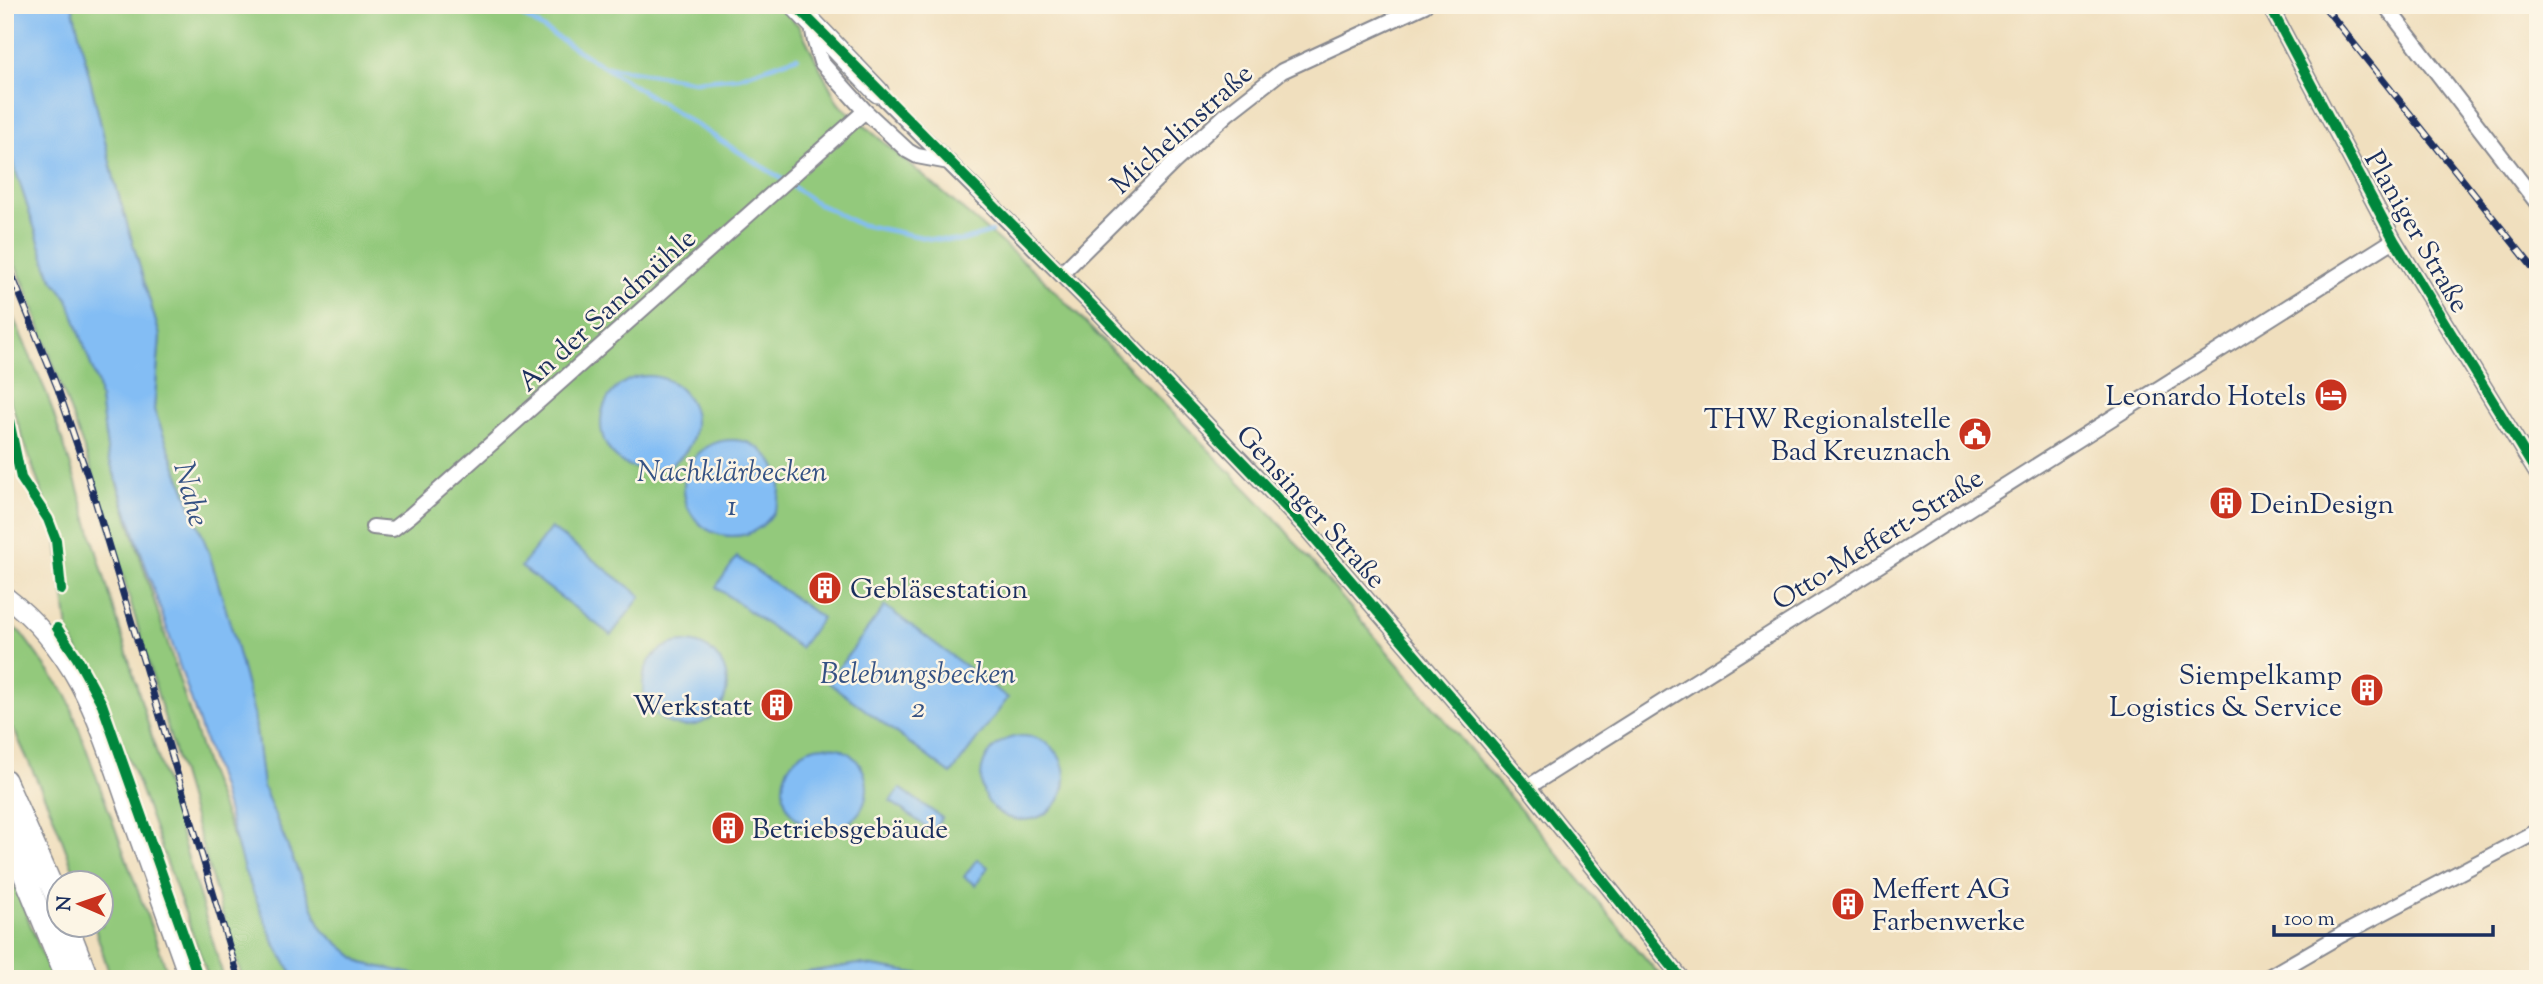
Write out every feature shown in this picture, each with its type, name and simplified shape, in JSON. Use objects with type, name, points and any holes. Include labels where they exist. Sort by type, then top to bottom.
[{"type":"highway","points":[[795,5],[878,92]]},
{"type":"highway","points":[[5,780],[46,873]]},
{"type":"highway","points":[[5,828],[67,979]]},
{"type":"highway","points":[[72,939],[88,979]]},
{"type":"main road","points":[[5,596],[44,631],[79,680],[100,729],[189,979]]},
{"type":"street","name":"Michelinstraße","points":[[1061,274],[1174,162],[1227,114],[1282,71],[1425,5]]},
{"type":"street","name":"Planiger Straße","points":[[2269,5],[2394,240],[2538,475]]},
{"type":"street","points":[[2385,5],[2538,204]]},
{"type":"street","points":[[812,23],[821,62],[865,111],[908,151],[917,156],[948,162]]},
{"type":"street","name":"Gensinger Straße","points":[[878,92],[1061,274],[1304,526],[1528,787],[1682,979]]},
{"type":"street","name":"An der Sandmühle","points":[[373,527],[393,529],[411,515],[865,111]]},
{"type":"street","name":"Otto-Meffert-Straße","points":[[1528,787],[2394,240]]},
{"type":"street","points":[[2265,979],[2538,831]]},
{"type":"green space","points":[[72,5],[777,5],[799,26],[838,103],[1037,273],[1275,518],[1663,979],[952,979],[859,964],[763,979],[435,979],[362,963],[322,930],[263,787],[254,714],[232,630],[209,553],[154,410],[160,336],[115,183]]},
{"type":"green space","points":[[5,138],[50,275],[68,299],[98,385],[108,455],[209,774],[274,942],[295,979],[243,979],[93,474],[25,286],[5,243]]},
{"type":"green space","points":[[5,299],[47,394],[76,482],[224,979],[209,979],[136,777],[110,715],[68,631],[57,537],[5,386]]},
{"type":"green space","points":[[5,621],[21,633],[67,696],[170,979],[111,979],[98,939],[116,939],[116,869],[73,869],[52,813],[16,734],[5,719]]},
{"type":"green space","points":[[5,861],[52,979],[5,979]]},
{"type":"water","points":[[5,5],[72,5],[115,183],[160,336],[154,410],[209,553],[232,630],[254,714],[263,787],[322,930],[362,963],[435,979],[295,979],[274,942],[244,870],[221,788],[108,455],[98,385],[68,299],[50,275],[5,138]]},
{"type":"water","points":[[648,376],[666,380],[681,390],[691,405],[695,423],[691,441],[681,456],[666,466],[648,470],[630,466],[615,456],[605,441],[601,423],[605,405],[615,390],[630,380]]},
{"type":"water","name":"Nachklärbecken 1","points":[[732,440],[750,444],[766,454],[776,470],[780,488],[776,506],[766,522],[750,532],[732,536],[714,532],[698,522],[688,506],[684,488],[688,470],[698,454],[714,444]]},
{"type":"water","points":[[551,528],[641,596],[611,635],[521,567]]},
{"type":"water","points":[[737,557],[822,618],[800,648],[716,587]]},
{"type":"water","name":"Belebungsbecken 2","points":[[885,606],[1008,698],[951,774],[828,682]]},
{"type":"water","points":[[685,642],[701,645],[720,661],[727,684],[724,700],[708,719],[685,726],[669,723],[650,707],[643,684],[646,668],[662,649]]},
{"type":"water","points":[[1015,736],[1031,736],[1047,743],[1058,754],[1065,770],[1062,794],[1053,808],[1031,820],[1015,820],[999,813],[988,802],[981,786],[981,770],[988,754],[999,743]]},
{"type":"water","points":[[825,746],[841,749],[855,758],[864,772],[867,788],[864,804],[855,818],[841,827],[825,830],[809,827],[795,818],[786,804],[783,788],[786,772],[795,758],[809,749]]},
{"type":"water","points":[[900,788],[942,818],[932,831],[890,801]]},
{"type":"water","points":[[977,859],[988,867],[976,885],[964,877]]},
{"type":"water","points":[[859,964],[952,979],[763,979]]},
{"type":"waterway","points":[[506,5],[782,179]]},
{"type":"waterway","points":[[607,67],[695,81],[739,77],[797,57]]},
{"type":"waterway","points":[[789,184],[815,202],[858,224],[931,239],[961,241],[992,232]]},
{"type":"railway","points":[[2323,5],[2538,274]]},
{"type":"railway","points":[[5,258],[58,389],[88,477],[239,979]]},
{"type":"cycle path","points":[[795,5],[1091,304],[1304,526],[1528,787],[1682,979]]},
{"type":"cycle path","points":[[2269,5],[2394,240],[2538,475]]},
{"type":"cycle path","points":[[5,401],[21,478],[48,519],[56,540],[61,590]]},
{"type":"cycle path","points":[[57,628],[102,704],[199,979]]},
{"type":"place","name":"Leonardo Hotels","points":[[2331,395]]},
{"type":"place","name":"THW Regionalstelle Bad Kreuznach","points":[[1975,434]]},
{"type":"place","name":"DeinDesign","points":[[2226,503]]},
{"type":"place","name":"Gebläsestation","points":[[825,588]]},
{"type":"place","name":"Siempelkamp Logistics & Service","points":[[2367,690]]},
{"type":"place","name":"Werkstatt","points":[[777,705]]},
{"type":"place","name":"Betriebsgebäude","points":[[728,828]]},
{"type":"place","name":"Meffert AG Farbenwerke","points":[[1848,904]]},
{"type":"water label","name":"Nahe","points":[[192,494]]}]
